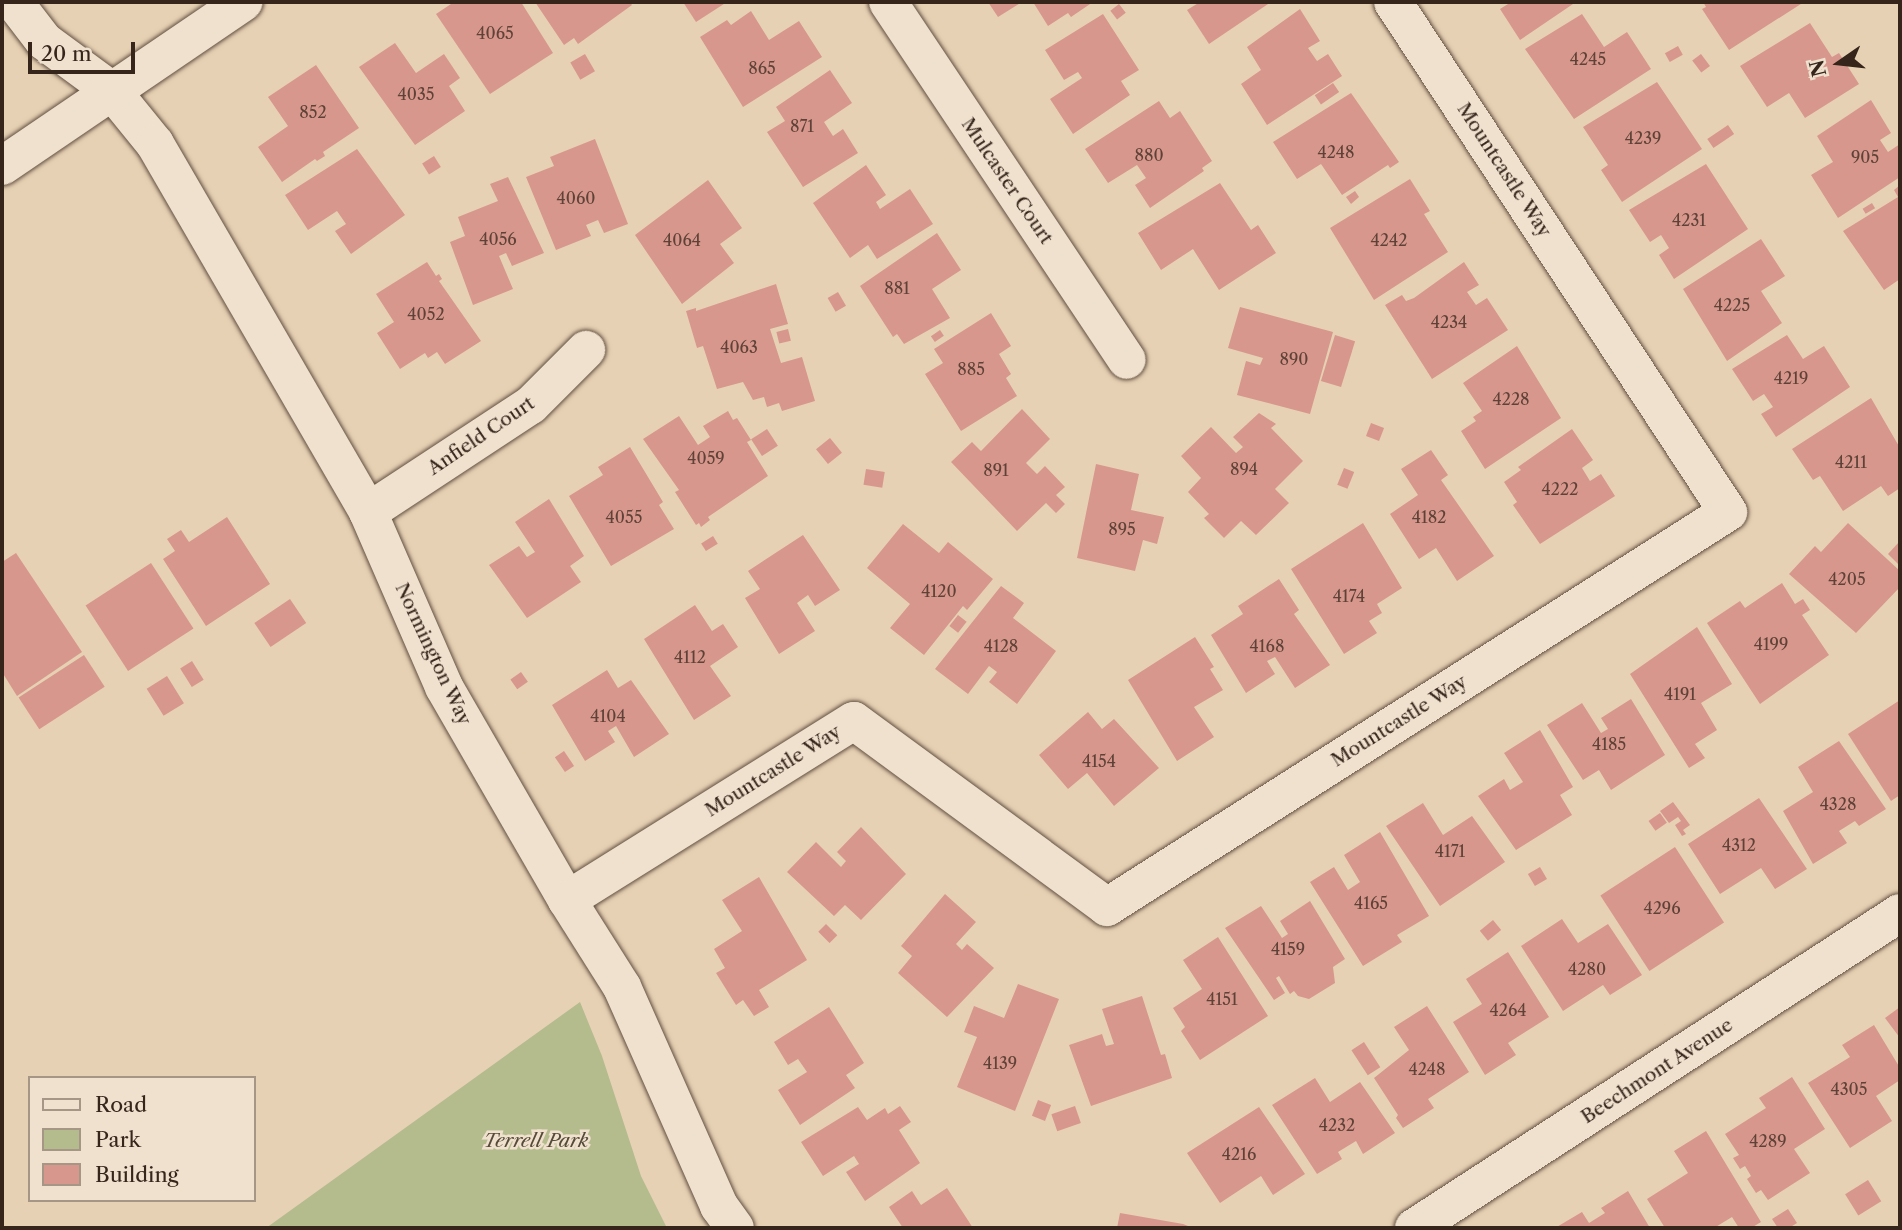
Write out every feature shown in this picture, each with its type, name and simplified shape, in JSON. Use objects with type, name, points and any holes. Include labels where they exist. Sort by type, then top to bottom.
[{"type":"street","name":"Normington Way","points":[[14,2],[44,41],[112,91],[155,144],[368,512],[444,687],[566,900],[622,987],[719,1206],[736,1228]]},
{"type":"street","points":[[2,166],[243,2]]},
{"type":"street","name":"Mulcaster Court","points":[[888,2],[1127,360]]},
{"type":"street","name":"Mountcastle Way","points":[[566,900],[854,721],[1107,907],[1728,512],[1393,2]]},
{"type":"street","name":"Anfield Court","points":[[368,512],[531,405],[586,350]]},
{"type":"street","name":"Beechmont Avenue","points":[[1414,1228],[1900,913]]},
{"type":"green space","name":"Terrell Park","points":[[580,1002],[602,1056],[641,1176],[667,1228],[266,1228]]},
{"type":"building","points":[[454,2],[521,2],[553,53],[490,94],[436,14]]},
{"type":"building","points":[[535,2],[630,2],[632,5],[578,44],[574,38],[564,45]]},
{"type":"building","points":[[683,2],[727,2],[696,22]]},
{"type":"building","points":[[988,2],[1022,2],[998,17]]},
{"type":"building","points":[[1033,2],[1093,2],[1071,17],[1068,13],[1048,26]]},
{"type":"building","points":[[1200,2],[1271,2],[1209,44],[1187,10]]},
{"type":"building","points":[[1506,2],[1573,4],[1520,40],[1500,9],[1508,4]]},
{"type":"building","points":[[1703,2],[1804,2],[1729,50],[1702,9],[1706,7]]},
{"type":"building","points":[[1119,4],[1126,13],[1117,19],[1110,11]]},
{"type":"building","points":[[1300,9],[1320,41],[1308,48],[1317,61],[1328,54],[1342,76],[1267,125],[1241,84],[1261,70],[1247,47]]},
{"type":"building","points":[[751,11],[769,40],[799,21],[822,57],[743,107],[700,37],[727,20],[731,25]]},
{"type":"building","points":[[1103,14],[1139,70],[1121,81],[1130,95],[1073,134],[1050,99],[1082,78],[1078,72],[1064,80],[1045,50]]},
{"type":"building","points":[[1582,14],[1604,47],[1627,32],[1651,69],[1574,119],[1525,49]]},
{"type":"building","points":[[1810,23],[1832,57],[1839,53],[1859,84],[1805,118],[1789,93],[1767,107],[1740,66]]},
{"type":"building","points":[[395,43],[416,73],[444,54],[460,78],[449,86],[465,111],[415,145],[359,67]]},
{"type":"building","points":[[1678,46],[1683,55],[1670,62],[1665,53]]},
{"type":"building","points":[[585,54],[595,71],[580,80],[570,62]]},
{"type":"building","points":[[1701,54],[1710,66],[1701,73],[1692,61]]},
{"type":"building","points":[[316,65],[359,128],[323,152],[325,156],[317,161],[315,159],[282,182],[258,147],[288,126],[268,97]]},
{"type":"building","points":[[830,70],[852,103],[824,122],[833,136],[843,129],[858,153],[803,187],[767,132],[785,121],[776,107]]},
{"type":"building","points":[[1657,82],[1702,149],[1622,202],[1601,170],[1608,165],[1583,127]]},
{"type":"building","points":[[1333,83],[1339,92],[1321,104],[1315,95]]},
{"type":"building","points":[[1351,93],[1399,162],[1390,168],[1388,165],[1342,195],[1321,164],[1297,179],[1273,142]]},
{"type":"building","points":[[1871,100],[1891,133],[1880,140],[1888,152],[1900,144],[1900,177],[1838,218],[1811,175],[1833,162],[1817,136]]},
{"type":"building","points":[[1159,101],[1170,118],[1180,111],[1212,161],[1202,168],[1204,171],[1150,208],[1135,185],[1146,178],[1137,165],[1108,183],[1085,149]]},
{"type":"building","points":[[1728,125],[1734,134],[1713,148],[1707,139]]},
{"type":"building","points":[[595,139],[628,224],[604,233],[598,220],[586,225],[591,236],[556,250],[526,177],[554,166],[550,157]]},
{"type":"building","points":[[357,149],[405,215],[351,254],[335,231],[346,224],[337,211],[308,230],[285,195]]},
{"type":"building","points":[[434,156],[441,167],[429,174],[422,163]]},
{"type":"building","points":[[1706,164],[1748,229],[1674,279],[1659,255],[1669,248],[1661,235],[1650,242],[1629,210]]},
{"type":"building","points":[[866,165],[886,195],[876,202],[880,209],[910,189],[933,224],[877,259],[868,245],[850,258],[813,203]]},
{"type":"building","points":[[508,177],[544,253],[512,266],[506,253],[499,256],[513,289],[473,305],[450,242],[465,236],[458,217],[498,201],[490,184]]},
{"type":"building","points":[[1410,179],[1430,211],[1424,214],[1448,252],[1374,300],[1330,228]]},
{"type":"building","points":[[708,180],[742,228],[720,244],[734,263],[682,304],[635,235]]},
{"type":"building","points":[[1220,183],[1251,230],[1258,225],[1276,253],[1219,290],[1193,249],[1161,270],[1138,233]]},
{"type":"building","points":[[1900,185],[1900,279],[1884,290],[1843,231],[1898,197],[1894,190]]},
{"type":"building","points":[[1355,191],[1359,197],[1351,204],[1346,197]]},
{"type":"building","points":[[1872,203],[1875,208],[1866,214],[1863,209]]},
{"type":"building","points":[[937,233],[961,270],[932,289],[950,318],[904,344],[897,334],[893,337],[860,286]]},
{"type":"building","points":[[1761,239],[1785,276],[1761,291],[1782,323],[1727,361],[1683,289]]},
{"type":"building","points":[[427,262],[436,276],[439,274],[442,279],[439,281],[481,341],[445,364],[437,352],[428,358],[425,353],[400,369],[377,333],[394,322],[376,294]]},
{"type":"building","points":[[1464,262],[1479,285],[1467,292],[1476,305],[1487,298],[1508,330],[1432,379],[1385,305],[1402,295],[1406,301],[1414,298]]},
{"type":"building","points":[[776,284],[788,324],[770,329],[781,363],[802,357],[815,401],[782,411],[779,403],[767,407],[764,397],[753,400],[743,382],[717,389],[703,346],[697,348],[686,311],[696,308],[696,311]]},
{"type":"building","points":[[838,292],[846,306],[836,312],[828,298]]},
{"type":"building","points":[[1240,307],[1333,332],[1310,414],[1237,395],[1246,361],[1260,365],[1263,358],[1228,348]]},
{"type":"building","points":[[991,313],[1011,346],[999,354],[1011,374],[1006,378],[1017,396],[961,431],[925,374],[943,363],[934,349]]},
{"type":"building","points":[[788,329],[791,341],[779,344],[776,332]]},
{"type":"building","points":[[940,330],[944,336],[935,342],[931,336]]},
{"type":"building","points":[[1335,335],[1355,341],[1341,387],[1321,381]]},
{"type":"building","points":[[1787,335],[1803,359],[1824,346],[1850,387],[1776,437],[1761,414],[1773,407],[1764,394],[1753,401],[1732,369]]},
{"type":"building","points":[[1517,346],[1561,418],[1485,469],[1461,431],[1476,421],[1473,417],[1482,411],[1463,383]]},
{"type":"building","points":[[1871,398],[1900,448],[1900,488],[1888,496],[1881,486],[1843,511],[1820,476],[1813,480],[1792,449]]},
{"type":"building","points":[[1022,409],[1050,439],[1026,463],[1037,474],[1045,466],[1065,487],[1056,495],[1065,504],[1056,513],[1046,503],[1017,531],[951,462],[972,442],[981,451]]},
{"type":"building","points":[[728,411],[733,420],[737,418],[751,440],[747,442],[768,476],[708,517],[710,520],[701,527],[699,523],[696,525],[675,492],[679,490],[643,439],[679,416],[698,445],[710,437],[703,426]]},
{"type":"building","points":[[1259,413],[1276,424],[1271,428],[1303,461],[1275,489],[1289,503],[1256,535],[1241,521],[1224,538],[1204,518],[1209,514],[1188,492],[1201,478],[1181,456],[1211,427],[1236,453],[1243,447],[1233,437]]},
{"type":"building","points":[[1371,423],[1384,428],[1379,441],[1366,436]]},
{"type":"building","points":[[767,429],[778,446],[762,456],[751,439]]},
{"type":"building","points":[[1572,429],[1593,460],[1582,468],[1590,481],[1601,474],[1615,496],[1540,544],[1513,505],[1517,502],[1504,482],[1521,470],[1518,467]]},
{"type":"building","points":[[830,438],[842,453],[828,464],[816,449]]},
{"type":"building","points":[[630,447],[663,502],[659,505],[674,529],[611,566],[569,496],[603,475],[598,467]]},
{"type":"building","points":[[1431,450],[1448,475],[1441,480],[1494,556],[1457,581],[1436,548],[1419,559],[1390,514],[1418,495],[1401,469]]},
{"type":"building","points":[[1096,464],[1139,474],[1131,510],[1164,517],[1157,544],[1143,540],[1135,571],[1077,558]]},
{"type":"building","points":[[1344,468],[1354,472],[1347,489],[1337,485]]},
{"type":"building","points":[[866,469],[885,472],[882,488],[863,485]]},
{"type":"building","points":[[549,499],[584,556],[570,566],[581,582],[527,618],[489,565],[519,546],[527,557],[535,552],[515,522]]},
{"type":"building","points":[[227,517],[270,584],[206,626],[163,559],[175,551],[167,539],[181,530],[189,542]]},
{"type":"building","points":[[1363,523],[1402,588],[1377,604],[1382,613],[1369,621],[1377,633],[1344,654],[1291,569]]},
{"type":"building","points":[[1848,523],[1900,571],[1900,587],[1856,633],[1789,574],[1815,546],[1821,552]]},
{"type":"building","points":[[903,524],[939,553],[948,542],[993,579],[967,610],[963,606],[924,655],[890,628],[910,604],[867,568]]},
{"type":"building","points":[[803,535],[840,590],[815,606],[808,595],[797,603],[815,631],[779,654],[745,598],[760,589],[748,571]]},
{"type":"building","points":[[713,536],[718,544],[706,551],[701,543]]},
{"type":"building","points":[[1900,543],[1900,566],[1888,554]]},
{"type":"building","points":[[16,553],[82,652],[17,696],[2,672],[2,562]]},
{"type":"building","points":[[151,563],[193,628],[128,671],[86,605]]},
{"type":"building","points":[[1279,579],[1299,610],[1294,614],[1330,665],[1295,688],[1275,657],[1267,661],[1275,674],[1246,693],[1211,635],[1243,614],[1238,606]]},
{"type":"building","points":[[1782,583],[1795,604],[1803,599],[1810,610],[1802,615],[1829,655],[1760,704],[1707,623],[1740,601],[1745,608]]},
{"type":"building","points":[[1001,586],[1024,603],[1013,618],[1056,651],[1017,704],[989,682],[997,672],[989,666],[968,694],[935,669]]},
{"type":"building","points":[[290,599],[306,623],[271,647],[254,623]]},
{"type":"building","points":[[695,605],[712,631],[723,624],[738,647],[710,666],[731,696],[694,720],[644,639]]},
{"type":"building","points":[[958,615],[967,622],[958,633],[949,626]]},
{"type":"building","points":[[1697,627],[1732,684],[1701,703],[1717,730],[1695,744],[1705,758],[1689,768],[1630,674]]},
{"type":"building","points":[[1195,637],[1214,667],[1210,669],[1223,690],[1194,707],[1214,737],[1177,761],[1128,680]]},
{"type":"building","points":[[84,655],[105,687],[39,729],[19,697]]},
{"type":"building","points":[[192,661],[204,680],[192,687],[180,668]]},
{"type":"building","points":[[607,670],[618,688],[631,680],[669,734],[634,757],[616,726],[608,731],[615,742],[585,761],[552,705]]},
{"type":"building","points":[[521,672],[528,682],[517,689],[510,679]]},
{"type":"building","points":[[167,676],[184,703],[164,716],[147,689]]},
{"type":"building","points":[[1631,699],[1665,755],[1611,790],[1599,770],[1583,780],[1547,725],[1582,703],[1601,733],[1608,729],[1601,718]]},
{"type":"building","points":[[1900,700],[1900,795],[1891,801],[1848,734]]},
{"type":"building","points":[[1088,712],[1102,729],[1114,719],[1159,768],[1114,806],[1087,773],[1068,789],[1039,755]]},
{"type":"building","points":[[1540,730],[1573,787],[1560,795],[1572,815],[1516,850],[1478,796],[1504,779],[1510,790],[1523,782],[1504,753]]},
{"type":"building","points":[[1839,741],[1886,809],[1859,826],[1855,821],[1839,831],[1847,843],[1813,864],[1783,811],[1813,792],[1798,767]]},
{"type":"building","points":[[564,751],[574,766],[565,772],[555,757]]},
{"type":"building","points":[[1759,798],[1807,869],[1775,889],[1761,868],[1720,894],[1688,844]]},
{"type":"building","points":[[1673,802],[1690,825],[1683,830],[1686,834],[1682,836],[1675,825],[1681,821],[1678,817],[1669,823],[1660,811]]},
{"type":"building","points":[[1423,803],[1443,835],[1472,816],[1505,862],[1440,906],[1386,826]]},
{"type":"building","points":[[1660,813],[1667,823],[1655,831],[1649,821]]},
{"type":"building","points":[[861,827],[906,874],[861,920],[845,905],[834,916],[787,872],[816,842],[841,867],[846,861],[837,852]]},
{"type":"building","points":[[1380,832],[1429,916],[1397,935],[1402,942],[1363,966],[1310,882],[1334,867],[1348,890],[1360,882],[1344,855]]},
{"type":"building","points":[[1675,847],[1724,922],[1649,971],[1600,895]]},
{"type":"building","points":[[1540,867],[1547,879],[1535,886],[1528,874]]},
{"type":"building","points":[[759,877],[807,960],[759,990],[769,1007],[754,1016],[743,1000],[736,1005],[716,973],[725,968],[714,949],[742,931],[722,900]]},
{"type":"building","points":[[945,894],[976,922],[956,944],[962,950],[967,944],[994,968],[947,1017],[898,973],[912,956],[901,946]]},
{"type":"building","points":[[1310,901],[1345,959],[1333,967],[1335,983],[1309,999],[1298,996],[1294,991],[1290,994],[1279,976],[1276,978],[1285,993],[1274,1000],[1225,928],[1261,906],[1282,938],[1288,934],[1280,921]]},
{"type":"building","points":[[1562,919],[1578,943],[1608,924],[1642,975],[1610,995],[1603,985],[1563,1011],[1521,946]]},
{"type":"building","points":[[1493,920],[1501,930],[1488,941],[1480,931]]},
{"type":"building","points":[[826,924],[837,935],[830,943],[818,932]]},
{"type":"building","points":[[1218,937],[1268,1016],[1200,1060],[1181,1031],[1185,1027],[1173,1008],[1202,989],[1183,960]]},
{"type":"building","points":[[1508,952],[1549,1017],[1508,1043],[1516,1055],[1485,1075],[1453,1022],[1482,1004],[1466,979]]},
{"type":"building","points":[[1018,984],[1059,999],[1015,1111],[957,1087],[977,1037],[964,1032],[974,1006],[1004,1018]]},
{"type":"building","points":[[1142,996],[1161,1055],[1165,1054],[1172,1078],[1091,1106],[1069,1045],[1102,1034],[1106,1046],[1114,1044],[1102,1009]]},
{"type":"building","points":[[1427,1006],[1469,1072],[1428,1099],[1434,1108],[1403,1128],[1396,1118],[1398,1115],[1374,1078],[1409,1050],[1394,1027]]},
{"type":"building","points":[[829,1007],[864,1063],[846,1075],[855,1088],[800,1125],[778,1090],[807,1072],[798,1059],[788,1065],[774,1042]]},
{"type":"building","points":[[1900,1007],[1900,1038],[1885,1018]]},
{"type":"building","points":[[1874,1025],[1900,1068],[1900,1080],[1876,1096],[1892,1121],[1850,1148],[1808,1083],[1850,1057],[1842,1045]]},
{"type":"building","points":[[1364,1042],[1380,1067],[1368,1075],[1351,1050]]},
{"type":"building","points":[[1792,1077],[1825,1129],[1794,1149],[1810,1173],[1768,1200],[1761,1190],[1756,1193],[1747,1179],[1751,1176],[1745,1166],[1740,1169],[1733,1158],[1739,1155],[1725,1134],[1766,1108],[1759,1098]]},
{"type":"building","points":[[1315,1078],[1330,1102],[1360,1082],[1395,1133],[1363,1154],[1356,1141],[1338,1152],[1342,1159],[1317,1174],[1272,1105]]},
{"type":"building","points":[[1038,1100],[1051,1105],[1045,1121],[1032,1116]]},
{"type":"building","points":[[900,1106],[911,1122],[899,1130],[920,1163],[865,1201],[846,1172],[859,1164],[854,1156],[823,1176],[801,1142],[858,1107],[867,1120],[885,1108],[888,1114]]},
{"type":"building","points":[[1075,1106],[1081,1123],[1057,1131],[1051,1114]]},
{"type":"building","points":[[1259,1107],[1305,1174],[1273,1195],[1261,1176],[1220,1203],[1187,1153]]},
{"type":"building","points":[[1706,1131],[1761,1222],[1751,1228],[1739,1228],[1732,1217],[1714,1228],[1665,1228],[1647,1199],[1688,1173],[1674,1151]]},
{"type":"building","points":[[1868,1180],[1881,1201],[1858,1216],[1845,1194]]},
{"type":"building","points":[[947,1188],[973,1228],[903,1228],[889,1207],[912,1191],[921,1205]]},
{"type":"building","points":[[1628,1191],[1650,1228],[1555,1228],[1582,1212],[1589,1223],[1605,1213],[1601,1208]]},
{"type":"building","points":[[1788,1209],[1797,1223],[1789,1228],[1778,1228],[1772,1219]]},
{"type":"building","points":[[1120,1213],[1183,1224],[1193,1228],[1117,1228]]}]
